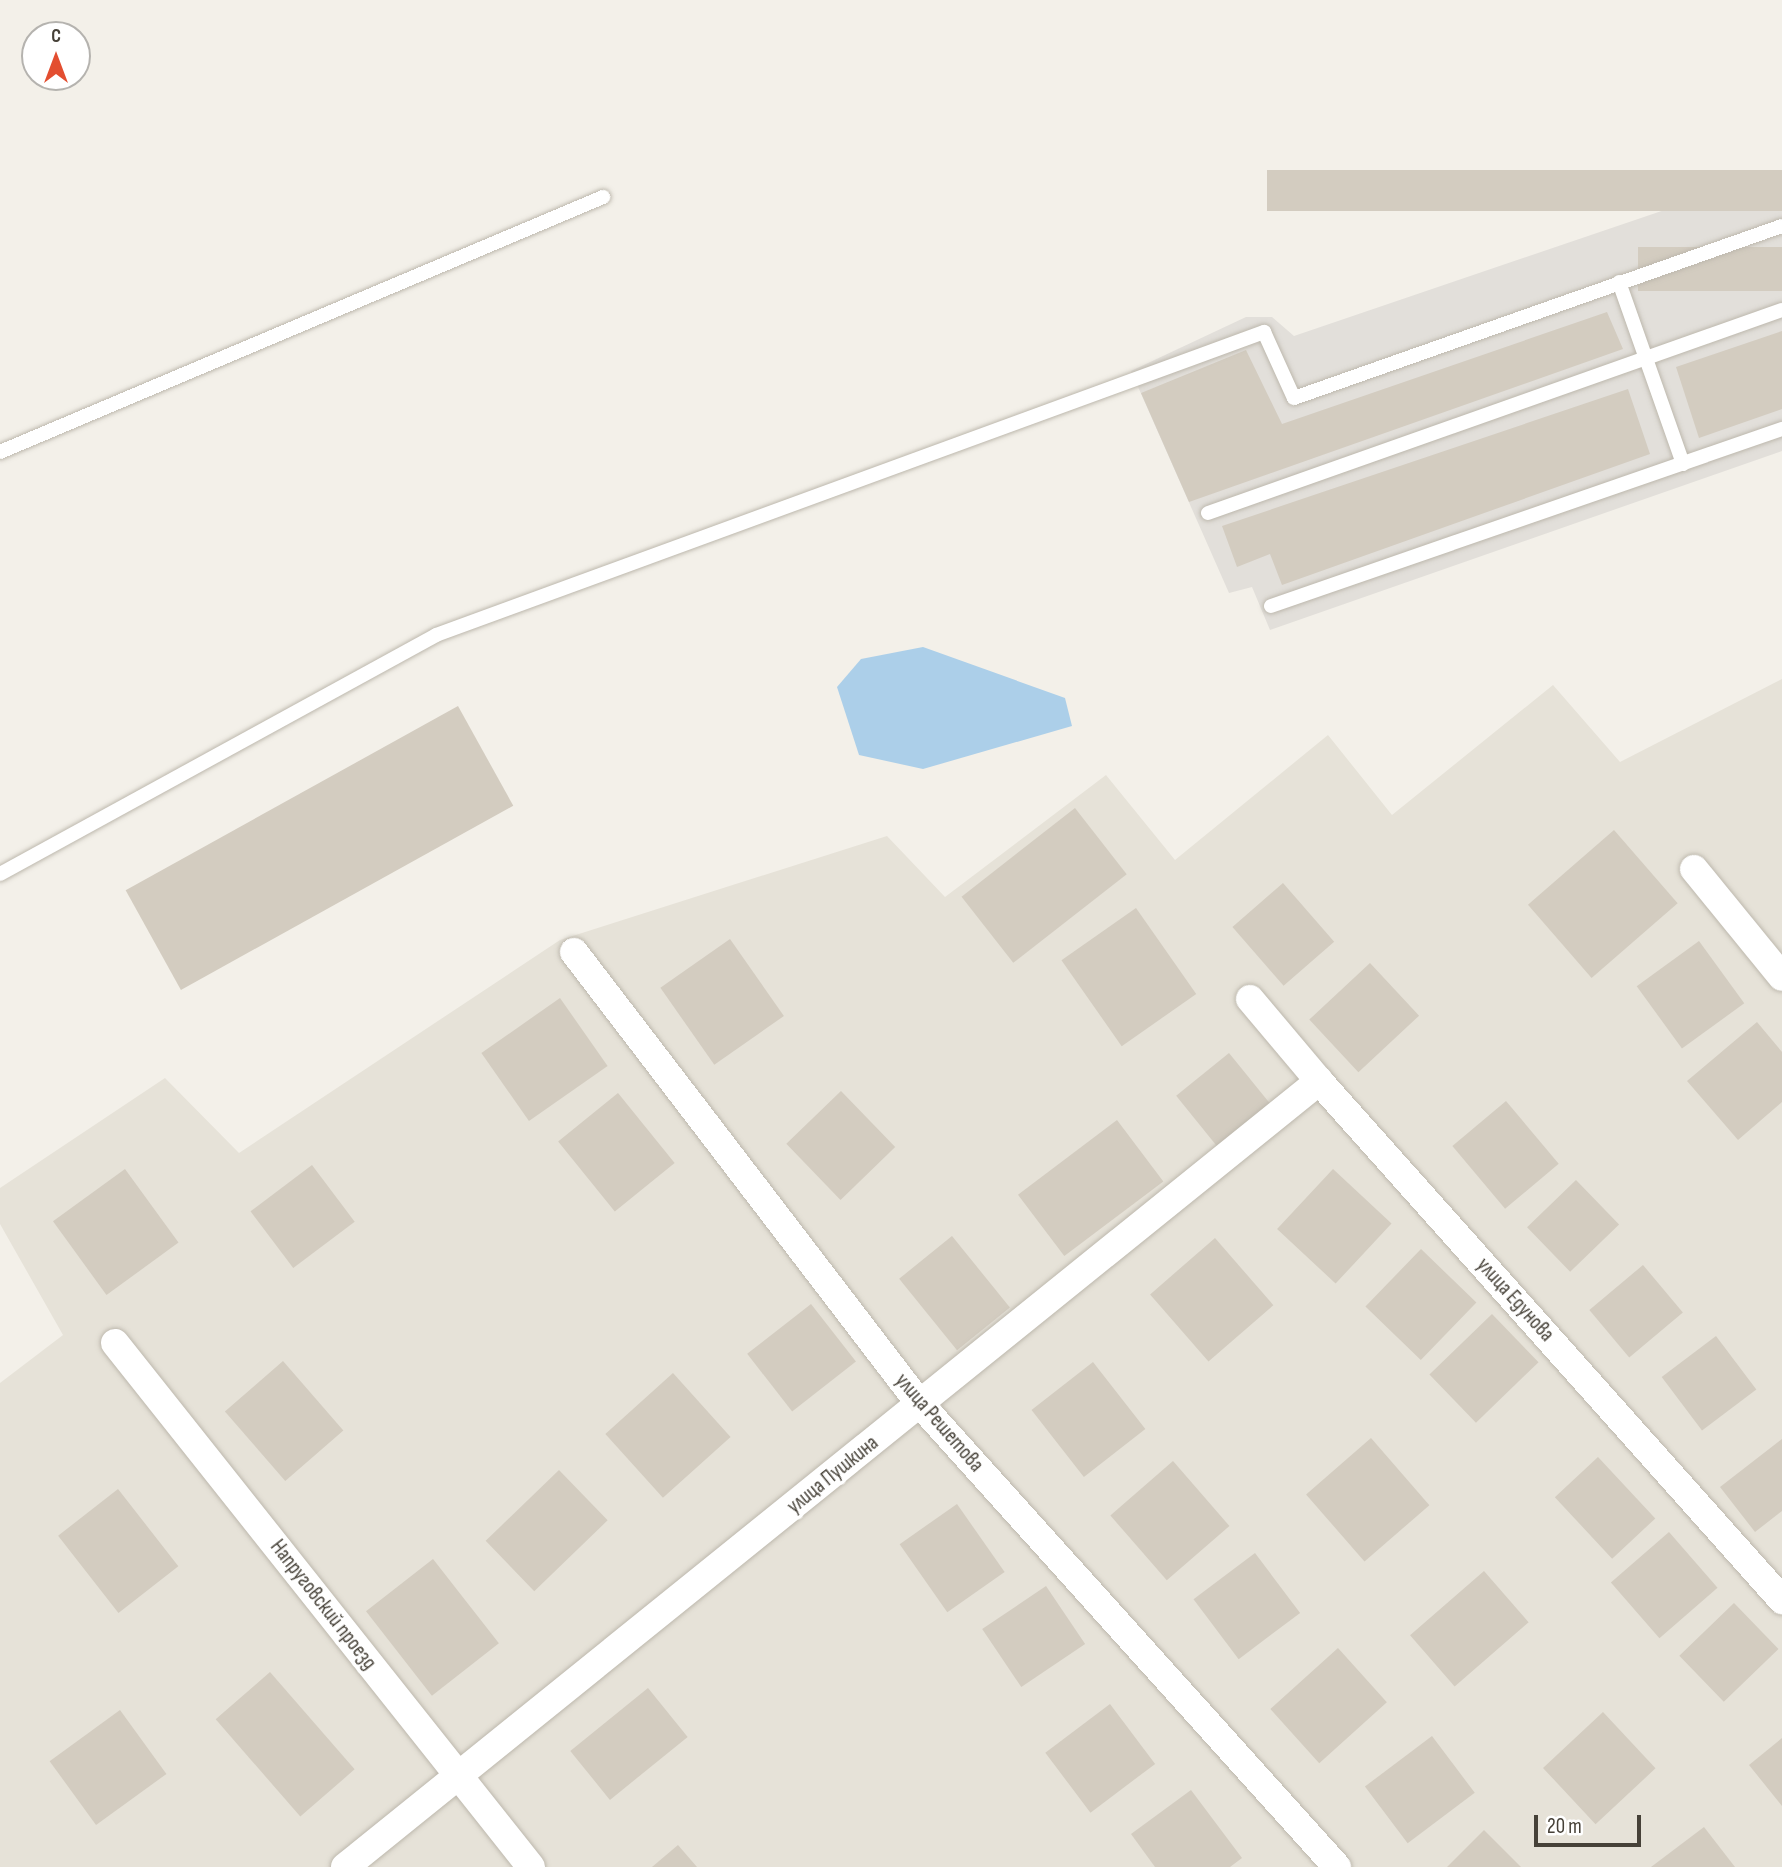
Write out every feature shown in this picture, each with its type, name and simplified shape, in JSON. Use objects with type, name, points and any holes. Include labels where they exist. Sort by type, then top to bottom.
[{"type":"street","points":[[1694,869],[1782,977]]},
{"type":"street","name":"улица Решетова","points":[[574,952],[919,1404],[1337,1867]]},
{"type":"street","name":"улица Едунова","points":[[1250,999],[1319,1081],[1782,1600]]},
{"type":"street","name":"улица Пушкина","points":[[345,1867],[1319,1081]]},
{"type":"street","name":"Напруговский проезд","points":[[115,1343],[531,1867]]},
{"type":"lane","points":[[0,453],[603,197]]},
{"type":"lane","points":[[0,874],[436,635],[1264,332],[1294,398],[1782,226]]},
{"type":"lane","points":[[1619,282],[1683,464]]},
{"type":"lane","points":[[1208,513],[1782,310]]},
{"type":"lane","points":[[1271,606],[1782,429]]},
{"type":"shaded area","points":[[1782,170],[1782,451],[1270,630],[1252,587],[1229,593],[1131,371],[1246,317],[1272,317],[1294,336]]},
{"type":"shaded area","points":[[1782,679],[1782,1867],[0,1867],[0,1383],[63,1335],[0,1224],[0,1188],[165,1078],[239,1153],[560,940],[887,836],[945,897],[1106,775],[1175,860],[1328,735],[1392,815],[1553,685],[1620,762]]},
{"type":"water","points":[[923,647],[1065,698],[1072,726],[923,769],[859,755],[837,687],[861,659]]},
{"type":"building","points":[[1267,170],[1782,170],[1782,211],[1267,211]]},
{"type":"building","points":[[1638,247],[1782,247],[1782,291],[1638,291]]},
{"type":"building","points":[[1607,312],[1623,349],[1189,502],[1141,393],[1246,350],[1282,424]]},
{"type":"building","points":[[1782,331],[1782,409],[1699,438],[1676,367]]},
{"type":"building","points":[[1628,389],[1650,454],[1282,585],[1270,554],[1237,567],[1222,526]]},
{"type":"building","points":[[458,706],[513,806],[181,990],[126,890]]},
{"type":"building","points":[[1075,808],[1127,874],[1013,963],[962,897]]},
{"type":"building","points":[[1614,830],[1678,903],[1592,978],[1528,905]]},
{"type":"building","points":[[1283,883],[1334,942],[1284,986],[1232,927]]},
{"type":"building","points":[[1136,908],[1196,994],[1122,1046],[1061,960]]},
{"type":"building","points":[[730,939],[784,1016],[714,1065],[660,988]]},
{"type":"building","points":[[1699,941],[1744,1003],[1682,1049],[1637,986]]},
{"type":"building","points":[[1370,963],[1419,1016],[1358,1072],[1309,1020]]},
{"type":"building","points":[[560,998],[608,1066],[529,1121],[481,1053]]},
{"type":"building","points":[[1757,1022],[1782,1052],[1782,1102],[1738,1140],[1687,1081]]},
{"type":"building","points":[[1229,1053],[1274,1108],[1221,1151],[1176,1096]]},
{"type":"building","points":[[841,1091],[895,1147],[841,1200],[786,1144]]},
{"type":"building","points":[[618,1093],[675,1163],[615,1211],[558,1141]]},
{"type":"building","points":[[1506,1101],[1559,1164],[1505,1209],[1452,1146]]},
{"type":"building","points":[[1117,1120],[1163,1181],[1064,1256],[1018,1195]]},
{"type":"building","points":[[312,1165],[355,1222],[293,1268],[251,1211]]},
{"type":"building","points":[[125,1169],[178,1243],[106,1295],[53,1221]]},
{"type":"building","points":[[1333,1169],[1392,1224],[1336,1284],[1277,1229]]},
{"type":"building","points":[[1576,1180],[1619,1225],[1570,1272],[1527,1227]]},
{"type":"building","points":[[952,1236],[1010,1307],[957,1350],[899,1279]]},
{"type":"building","points":[[1215,1238],[1273,1305],[1208,1362],[1150,1294]]},
{"type":"building","points":[[1421,1249],[1476,1302],[1421,1360],[1365,1307]]},
{"type":"building","points":[[1643,1265],[1683,1312],[1629,1357],[1589,1310]]},
{"type":"building","points":[[811,1304],[856,1362],[792,1411],[747,1354]]},
{"type":"building","points":[[1492,1314],[1539,1362],[1476,1423],[1429,1374]]},
{"type":"building","points":[[1716,1336],[1756,1390],[1702,1430],[1662,1377]]},
{"type":"building","points":[[283,1361],[343,1430],[285,1481],[225,1412]]},
{"type":"building","points":[[1093,1362],[1145,1429],[1084,1477],[1032,1410]]},
{"type":"building","points":[[673,1373],[731,1437],[663,1498],[605,1434]]},
{"type":"building","points":[[1371,1438],[1429,1505],[1364,1562],[1306,1494]]},
{"type":"building","points":[[1782,1439],[1782,1511],[1755,1532],[1720,1487]]},
{"type":"building","points":[[1598,1457],[1655,1518],[1612,1559],[1555,1497]]},
{"type":"building","points":[[1173,1461],[1229,1526],[1167,1580],[1110,1515]]},
{"type":"building","points":[[559,1470],[608,1520],[534,1591],[486,1541]]},
{"type":"building","points":[[118,1489],[178,1566],[118,1613],[58,1536]]},
{"type":"building","points":[[957,1504],[1005,1572],[947,1612],[900,1544]]},
{"type":"building","points":[[1669,1532],[1718,1588],[1659,1638],[1611,1583]]},
{"type":"building","points":[[1255,1553],[1300,1613],[1239,1659],[1194,1599]]},
{"type":"building","points":[[433,1559],[499,1643],[432,1696],[366,1611]]},
{"type":"building","points":[[1484,1571],[1529,1622],[1455,1687],[1410,1635]]},
{"type":"building","points":[[1046,1586],[1085,1644],[1021,1687],[982,1629]]},
{"type":"building","points":[[1734,1603],[1778,1649],[1724,1702],[1679,1656]]},
{"type":"building","points":[[1338,1648],[1387,1702],[1319,1763],[1270,1709]]},
{"type":"building","points":[[270,1672],[355,1769],[300,1817],[216,1719]]},
{"type":"building","points":[[648,1688],[688,1737],[610,1800],[570,1751]]},
{"type":"building","points":[[1110,1704],[1155,1764],[1090,1813],[1045,1753]]},
{"type":"building","points":[[120,1710],[166,1774],[96,1825],[50,1761]]},
{"type":"building","points":[[1603,1712],[1656,1768],[1596,1824],[1543,1768]]},
{"type":"building","points":[[1432,1736],[1475,1793],[1408,1843],[1365,1787]]},
{"type":"building","points":[[1782,1738],[1782,1806],[1749,1765]]},
{"type":"building","points":[[1191,1790],[1242,1858],[1230,1867],[1155,1867],[1131,1834]]},
{"type":"building","points":[[1704,1827],[1735,1867],[1651,1867]]},
{"type":"building","points":[[1484,1830],[1521,1867],[1447,1867]]},
{"type":"building","points":[[678,1845],[697,1867],[652,1867]]}]
